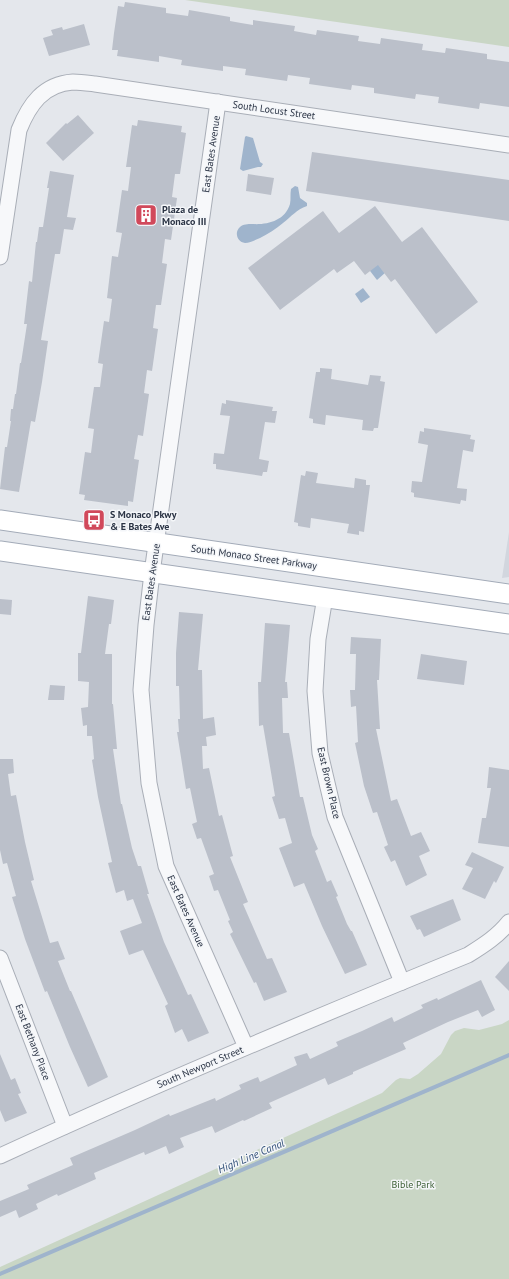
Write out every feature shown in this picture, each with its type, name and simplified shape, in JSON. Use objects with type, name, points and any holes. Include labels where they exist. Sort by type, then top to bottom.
[{"type":"main road","name":"South Monaco Street Parkway","points":[[0,520],[509,594]]},
{"type":"main road","points":[[0,551],[509,624]]},
{"type":"street","name":"South Locust Street","points":[[0,257],[19,130],[24,116],[32,104],[52,88],[61,84],[81,82],[509,144]]},
{"type":"street","name":"East Bates Avenue","points":[[218,102],[152,573],[141,690],[151,790],[166,866],[246,1047]]},
{"type":"street","name":"East Brown Place","points":[[325,597],[318,638],[315,691],[320,753],[335,817],[402,982]]},
{"type":"street","name":"South Newport Street","points":[[0,1156],[246,1047],[468,955],[485,945],[502,931],[509,922]]},
{"type":"street","name":"East Bethany Place","points":[[0,958],[65,1126]]},
{"type":"shaded area","points":[[509,532],[509,577],[502,578]]},
{"type":"green space","points":[[185,0],[509,0],[509,47]]},
{"type":"green space","name":"Bible Park","points":[[509,1020],[509,1279],[0,1279],[0,1267],[382,1093],[400,1078],[410,1079],[441,1054],[451,1035],[455,1031],[464,1028],[479,1030],[502,1024]]},
{"type":"water","points":[[246,136],[253,138],[260,162],[263,164],[261,167],[243,171],[240,169]]},
{"type":"water","points":[[295,186],[298,187],[300,198],[307,203],[307,206],[297,211],[278,227],[263,236],[247,243],[238,239],[237,231],[241,226],[247,224],[269,223],[280,218],[288,210],[291,189]]},
{"type":"water","points":[[367,246],[386,272],[377,280],[357,254]]},
{"type":"water","points":[[363,288],[370,297],[361,303],[355,294]]},
{"type":"building","points":[[125,2],[166,8],[166,13],[188,16],[189,10],[230,17],[230,21],[253,25],[253,20],[295,26],[294,31],[316,35],[317,30],[359,36],[358,41],[380,44],[381,38],[423,44],[422,50],[445,53],[446,48],[487,54],[487,59],[509,62],[509,107],[480,103],[479,109],[438,103],[439,97],[416,94],[415,99],[374,93],[374,88],[352,85],[351,90],[309,84],[310,78],[288,75],[287,81],[245,75],[246,69],[223,66],[223,71],[181,65],[182,60],[159,56],[159,62],[117,56],[118,50],[112,50],[118,6],[124,7]]},
{"type":"building","points":[[84,24],[90,45],[49,56],[43,38],[53,35],[51,30],[62,27],[63,30]]},
{"type":"building","points":[[78,115],[94,133],[63,161],[46,143],[66,123],[67,124]]},
{"type":"building","points":[[138,120],[182,126],[181,132],[186,133],[180,174],[175,174],[172,197],[177,198],[171,240],[165,239],[162,263],[167,264],[161,305],[156,305],[153,328],[158,329],[152,371],[147,370],[144,393],[149,394],[143,436],[138,435],[134,459],[139,460],[133,502],[128,501],[128,506],[84,500],[85,495],[79,494],[85,452],[91,453],[94,429],[88,428],[94,387],[100,387],[103,364],[98,363],[104,321],[109,322],[112,299],[107,298],[112,256],[118,257],[122,233],[116,232],[122,190],[128,191],[131,167],[126,167],[132,125],[137,126]]},
{"type":"building","points":[[312,152],[509,180],[509,221],[306,191]]},
{"type":"building","points":[[50,171],[74,175],[67,217],[76,218],[73,230],[64,229],[60,254],[55,254],[41,340],[48,341],[42,382],[35,422],[31,421],[19,492],[0,489],[5,447],[7,447],[11,421],[11,409],[13,409],[16,394],[27,324],[24,324],[29,281],[32,282],[39,227],[43,227]]},
{"type":"building","points":[[248,174],[274,178],[271,195],[246,191]]},
{"type":"building","points":[[375,206],[402,242],[422,227],[478,302],[436,334],[395,279],[391,282],[378,265],[365,275],[354,261],[337,273],[334,269],[280,310],[248,268],[323,211],[339,233]]},
{"type":"building","points":[[320,368],[332,369],[331,379],[368,385],[370,375],[381,376],[380,381],[385,382],[378,428],[374,428],[373,431],[362,430],[363,420],[326,415],[325,425],[313,423],[313,419],[309,418],[316,372],[320,372]]},
{"type":"building","points":[[226,400],[273,407],[272,411],[277,411],[275,423],[265,422],[259,459],[269,461],[267,472],[263,472],[262,476],[216,469],[216,464],[213,464],[214,453],[224,454],[230,416],[220,415],[222,403],[226,404]]},
{"type":"building","points":[[424,428],[471,435],[470,439],[475,440],[473,452],[463,450],[457,488],[467,489],[466,501],[461,500],[460,504],[414,497],[414,493],[411,492],[412,481],[422,482],[428,445],[418,443],[420,431],[424,432]]},
{"type":"building","points":[[306,471],[318,473],[316,483],[354,488],[355,478],[366,480],[366,485],[370,485],[364,532],[359,531],[359,535],[347,533],[349,524],[311,518],[310,528],[298,526],[298,523],[294,522],[301,475],[305,476]]},
{"type":"building","points":[[88,596],[114,600],[105,654],[112,654],[112,704],[117,749],[113,749],[121,804],[132,848],[138,866],[141,866],[149,894],[147,894],[164,942],[188,995],[191,994],[209,1033],[188,1042],[182,1029],[175,1033],[165,1006],[168,1004],[143,950],[129,955],[120,931],[142,923],[133,899],[127,901],[124,890],[116,893],[108,863],[112,862],[98,797],[92,760],[94,759],[92,736],[87,736],[87,725],[83,726],[81,708],[88,707],[89,682],[78,681],[78,653],[81,653]]},
{"type":"building","points":[[0,599],[12,600],[11,615],[0,614]]},
{"type":"building","points":[[179,612],[203,614],[198,670],[202,670],[203,719],[214,717],[216,735],[206,737],[207,746],[202,746],[203,769],[209,768],[219,816],[222,815],[233,856],[230,857],[248,902],[243,904],[267,959],[272,958],[287,992],[264,1001],[256,982],[254,983],[230,934],[233,932],[228,921],[230,920],[218,890],[214,891],[209,876],[214,874],[201,838],[197,839],[192,824],[197,822],[190,788],[186,789],[177,732],[179,732],[178,719],[180,719],[179,686],[176,686],[176,653]]},
{"type":"building","points":[[265,623],[290,625],[285,682],[287,682],[288,698],[282,698],[283,733],[289,733],[300,797],[303,797],[312,835],[318,849],[315,851],[327,882],[331,880],[347,924],[352,931],[367,965],[345,974],[322,926],[304,883],[294,887],[279,848],[292,843],[285,818],[279,819],[272,797],[275,796],[263,725],[259,726],[258,682],[261,682]]},
{"type":"building","points":[[351,637],[381,639],[379,680],[377,680],[380,729],[376,729],[391,801],[397,799],[411,836],[421,832],[430,851],[419,856],[427,875],[406,886],[395,860],[391,862],[384,847],[388,845],[377,812],[373,813],[364,786],[355,743],[358,742],[356,706],[351,707],[350,690],[355,690],[356,654],[350,654]]},
{"type":"building","points":[[421,654],[467,661],[464,685],[417,679]]},
{"type":"building","points":[[50,685],[65,686],[64,700],[48,700]]},
{"type":"building","points":[[0,759],[13,759],[14,773],[8,774],[11,796],[16,795],[34,880],[31,881],[50,943],[58,941],[65,959],[58,961],[108,1077],[88,1087],[47,991],[45,992],[25,939],[12,897],[16,896],[7,863],[3,864],[0,850]]},
{"type":"building","points":[[489,767],[509,770],[509,847],[478,843],[482,818],[486,818],[491,788],[487,788]]},
{"type":"building","points":[[472,852],[504,867],[496,883],[494,881],[485,899],[462,889],[473,868],[465,865]]},
{"type":"building","points":[[453,899],[461,920],[424,937],[420,929],[417,930],[410,916]]},
{"type":"building","points":[[509,961],[509,991],[495,977]]},
{"type":"building","points":[[481,980],[495,1010],[482,1017],[478,1010],[448,1022],[403,1043],[406,1049],[353,1072],[353,1074],[328,1085],[325,1078],[269,1103],[272,1108],[215,1133],[212,1126],[180,1138],[184,1147],[169,1154],[166,1146],[145,1155],[144,1152],[94,1173],[96,1179],[36,1204],[38,1209],[19,1218],[16,1210],[0,1217],[0,1201],[29,1189],[27,1185],[73,1165],[70,1158],[169,1114],[170,1116],[215,1098],[216,1101],[241,1089],[239,1085],[258,1077],[260,1082],[297,1065],[294,1057],[307,1053],[310,1059],[338,1046],[336,1042],[392,1017],[394,1022],[423,1008],[421,1005],[437,998],[438,1000]]},
{"type":"building","points":[[0,1054],[11,1080],[15,1078],[21,1093],[18,1094],[27,1113],[5,1122],[0,1110]]},
{"type":"waterway","name":"High Line Canal","points":[[0,1274],[509,1055]]},
{"type":"place","name":"Plaza de Monaco III","points":[[146,215]]},
{"type":"place","name":"S Monaco Pkwy & E Bates Ave","points":[[94,520]]}]
